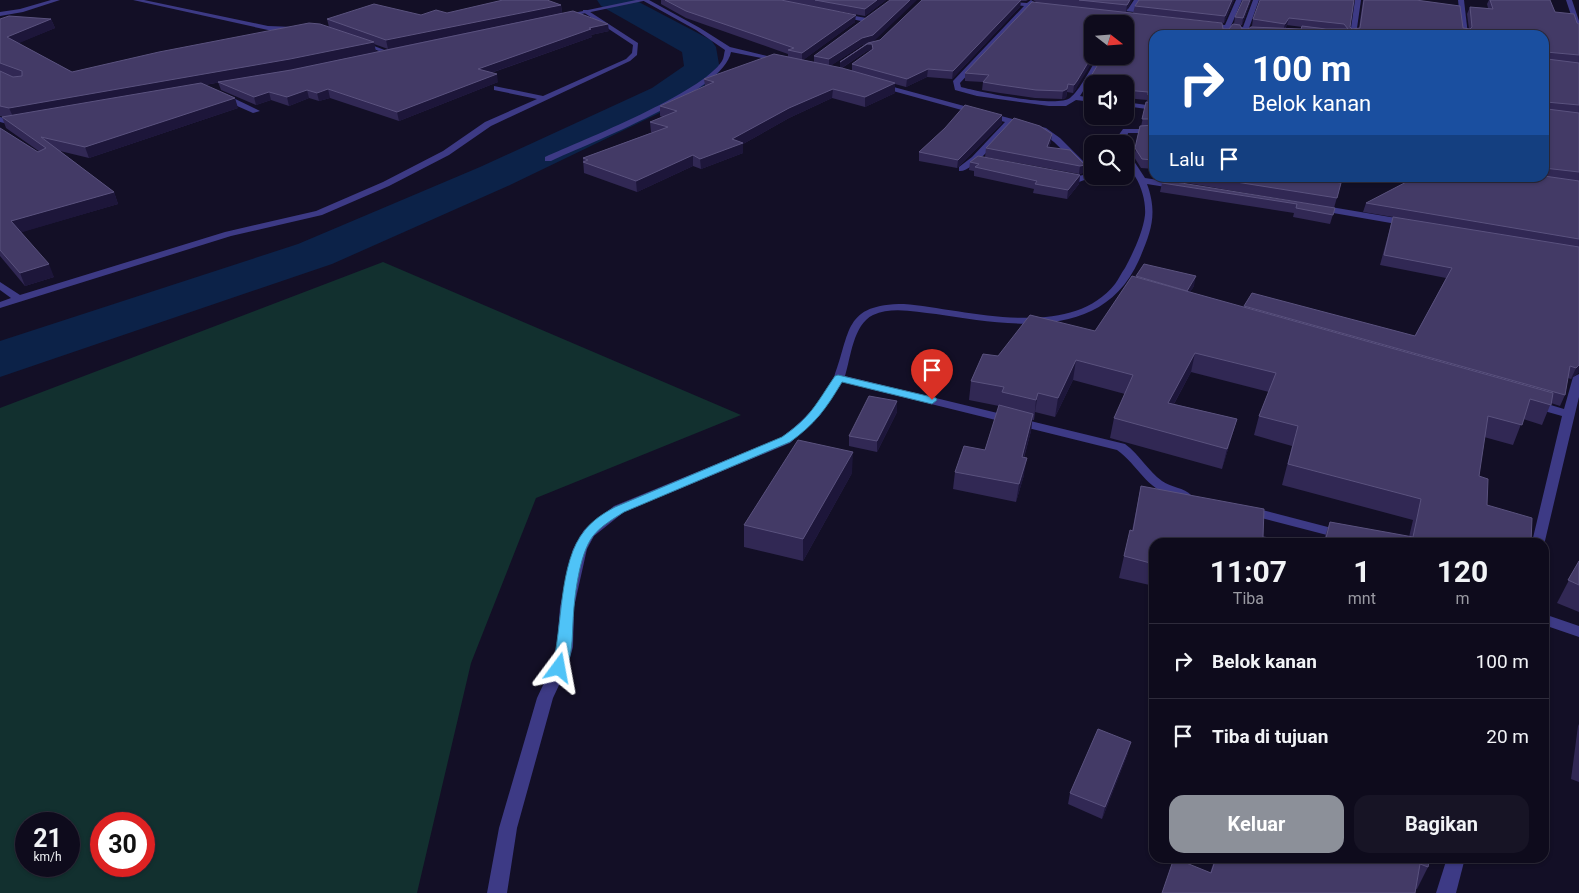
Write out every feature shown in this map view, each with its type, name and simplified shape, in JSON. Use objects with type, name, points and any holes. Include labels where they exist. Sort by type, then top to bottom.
[{"type":"street","points":[[0,14],[12,13],[57,0]]},
{"type":"street","points":[[136,0],[268,28],[304,29]]},
{"type":"street","points":[[557,17],[645,0],[698,28],[728,49],[785,61]]},
{"type":"street","points":[[982,0],[1031,1],[1053,5]]},
{"type":"street","points":[[1130,11],[1137,0]]},
{"type":"street","points":[[1226,30],[1239,0]]},
{"type":"street","points":[[1200,22],[1228,25],[1245,30],[1256,0]]},
{"type":"street","points":[[1354,30],[1358,0]]},
{"type":"street","points":[[1461,0],[1464,30]]},
{"type":"street","points":[[1569,0],[1579,30]]},
{"type":"street","points":[[1031,1],[956,83],[958,88],[977,94],[1049,104],[1066,104],[1075,98],[1096,65]]},
{"type":"street","points":[[0,305],[228,234],[319,214],[386,184],[438,157],[488,124],[628,60],[635,54],[636,44],[588,10]]},
{"type":"street","points":[[1100,10],[1130,11],[1157,17],[1100,10]]},
{"type":"street","points":[[12,13],[14,21]]},
{"type":"street","points":[[830,13],[866,20]]},
{"type":"street","points":[[859,25],[873,15]]},
{"type":"street","points":[[348,37],[392,54]]},
{"type":"street","points":[[548,159],[647,114],[702,84],[726,60],[728,49]]},
{"type":"street","points":[[374,58],[402,52]]},
{"type":"street","points":[[867,81],[1011,120],[1051,134],[1091,176],[1079,179],[1053,174]]},
{"type":"street","points":[[227,87],[217,91],[256,111]]},
{"type":"street","points":[[497,88],[544,98]]},
{"type":"street","points":[[1075,98],[1084,99]]},
{"type":"street","points":[[1134,105],[1149,107]]},
{"type":"street","points":[[0,119],[12,123]]},
{"type":"street","points":[[962,169],[975,159],[1011,120]]},
{"type":"street","points":[[0,125],[22,121]]},
{"type":"street","points":[[1123,135],[1126,131],[1149,131]]},
{"type":"street","points":[[975,159],[985,161]]},
{"type":"street","points":[[497,893],[514,809],[545,698],[559,668],[565,647],[569,597],[580,548],[589,533],[619,509],[786,440],[806,425],[821,409],[838,378],[855,327],[867,314],[878,310],[910,307],[992,318],[1040,320],[1088,311],[1125,288],[1150,211],[1141,180],[1134,169]]},
{"type":"street","points":[[1141,180],[1149,181]]},
{"type":"street","points":[[1153,182],[1189,188]]},
{"type":"street","points":[[1313,207],[1418,224]]},
{"type":"street","points":[[0,285],[18,299]]},
{"type":"street","points":[[1540,538],[1568,414],[1579,377]]},
{"type":"street","points":[[838,378],[1121,447],[1130,452],[1148,478],[1157,486],[1172,492],[1198,498]]},
{"type":"street","points":[[1520,400],[1568,414]]},
{"type":"street","points":[[1233,506],[1354,538]]},
{"type":"street","points":[[1549,621],[1579,632]]},
{"type":"street","points":[[1446,893],[1455,863]]},
{"type":"green space","points":[[383,262],[741,415],[536,498],[471,663],[417,893],[0,893],[0,408]]},
{"type":"building","points":[[503,0],[547,0],[561,5],[386,40],[327,19],[374,4],[421,15],[436,10],[447,13]]},
{"type":"building","points":[[665,0],[781,0],[856,15],[802,53],[788,50],[794,48],[686,11]]},
{"type":"building","points":[[815,0],[877,0],[865,9]]},
{"type":"building","points":[[890,0],[910,0],[873,35],[862,38],[829,59],[814,56]]},
{"type":"building","points":[[922,0],[1021,0],[953,71],[928,69],[907,79],[852,64],[873,49],[872,44],[867,44],[840,62],[868,43],[880,40]]},
{"type":"building","points":[[1079,0],[1130,0],[1127,5]]},
{"type":"building","points":[[1139,0],[1232,0],[1225,16],[1135,6]]},
{"type":"building","points":[[1243,0],[1250,0],[1243,18],[1235,17]]},
{"type":"building","points":[[1260,0],[1354,0],[1350,27],[1352,29],[1360,28],[1364,0],[1416,0],[1460,6],[1463,28],[1470,29],[1472,27],[1470,7],[1493,9],[1490,0],[1550,0],[1555,12],[1574,14],[1579,24],[1579,55],[1549,52],[1549,30],[1149,30],[1149,95],[1148,92],[1134,91],[1134,75],[1092,75],[1098,65],[1134,65],[1134,15],[1084,15],[1084,65],[1087,65],[1074,85],[1068,84],[1067,89],[1063,91],[1036,90],[983,82],[989,75],[965,73],[1032,2],[1222,23],[1223,29],[1229,29],[1233,24],[1240,25],[1242,29],[1251,27],[1301,29],[1302,26],[1348,29],[1344,24],[1289,18],[1285,24],[1253,19]]},
{"type":"building","points":[[573,11],[608,24],[589,28],[591,29],[478,69],[497,74],[397,112],[328,89],[317,93],[307,90],[287,97],[269,92],[254,97],[218,82],[291,70]]},
{"type":"building","points":[[9,16],[51,19],[7,37],[72,72],[159,52],[309,23],[320,24],[374,42],[290,59],[9,108],[0,106],[0,71],[13,77],[22,76],[22,71],[0,63],[0,19]]},
{"type":"building","points":[[774,54],[842,68],[895,83],[865,97],[833,89],[789,108],[732,139],[743,143],[700,159],[693,155],[636,181],[583,162],[588,160],[583,158],[668,127],[650,122],[677,111],[660,106],[714,82],[704,79]]},
{"type":"building","points":[[1549,59],[1579,63],[1579,105],[1549,102]]},
{"type":"building","points":[[201,83],[235,98],[85,147],[41,137],[114,192],[11,221],[49,264],[20,273],[0,250],[0,128],[38,152],[46,148],[2,117]]},
{"type":"building","points":[[1146,102],[1149,102],[1149,119],[1142,119]]},
{"type":"building","points":[[965,105],[1002,115],[958,160],[919,152],[945,128]]},
{"type":"building","points":[[1549,109],[1579,113],[1579,172],[1549,169]]},
{"type":"building","points":[[1014,118],[1040,126],[1052,134],[1047,147],[1070,150],[1084,165],[1080,166],[986,148]]},
{"type":"building","points":[[1149,125],[1149,160],[1142,159],[1135,148],[1140,126]]},
{"type":"building","points":[[978,156],[1080,175],[1068,190],[1035,184],[1037,181],[975,167],[979,164],[970,162]]},
{"type":"building","points":[[1549,177],[1579,181],[1579,239],[1366,203],[1406,182],[1549,182]]},
{"type":"building","points":[[1175,182],[1335,208],[1333,215],[1296,208],[1297,204],[1162,183]]},
{"type":"building","points":[[1236,182],[1341,183],[1337,198]]},
{"type":"building","points":[[1393,217],[1579,247],[1579,365],[1576,368],[1570,366],[1565,395],[1244,306],[1252,293],[1415,336],[1452,268],[1384,255]]},
{"type":"building","points":[[1144,264],[1196,276],[1187,291],[1136,276]]},
{"type":"building","points":[[1132,276],[1553,393],[1551,405],[1530,399],[1522,425],[1488,416],[1479,476],[1488,479],[1487,505],[1532,518],[1531,538],[1326,538],[1330,522],[1413,537],[1421,499],[1288,464],[1298,426],[1259,416],[1276,373],[1195,353],[1168,403],[1237,419],[1227,449],[1114,418],[1133,375],[1076,360],[1058,398],[1038,393],[1036,400],[1002,392],[1004,387],[971,381],[983,354],[998,356],[1030,315],[1095,331]]},
{"type":"building","points":[[869,396],[897,401],[877,441],[849,436]]},
{"type":"building","points":[[999,405],[1033,414],[1022,457],[1027,458],[1019,484],[955,472],[964,446],[985,450]]},
{"type":"building","points":[[798,440],[853,452],[803,539],[744,525]]},
{"type":"building","points":[[1141,486],[1264,509],[1263,537],[1270,538],[1149,538],[1149,563],[1124,556],[1130,530],[1133,531]]},
{"type":"building","points":[[1579,561],[1579,585],[1568,580]]},
{"type":"building","points":[[1098,729],[1131,742],[1105,807],[1070,793]]},
{"type":"building","points":[[1172,863],[1186,863],[1211,873],[1214,863],[1429,863],[1428,867],[1420,864],[1415,893],[1162,893]]},
{"type":"waterway","points":[[0,360],[315,254],[495,176],[665,96],[702,70],[699,47],[612,0]]},
{"type":"route","points":[[559,668],[565,647],[567,607],[580,548],[589,533],[619,509],[786,440],[806,425],[821,409],[838,378],[932,400]]}]
